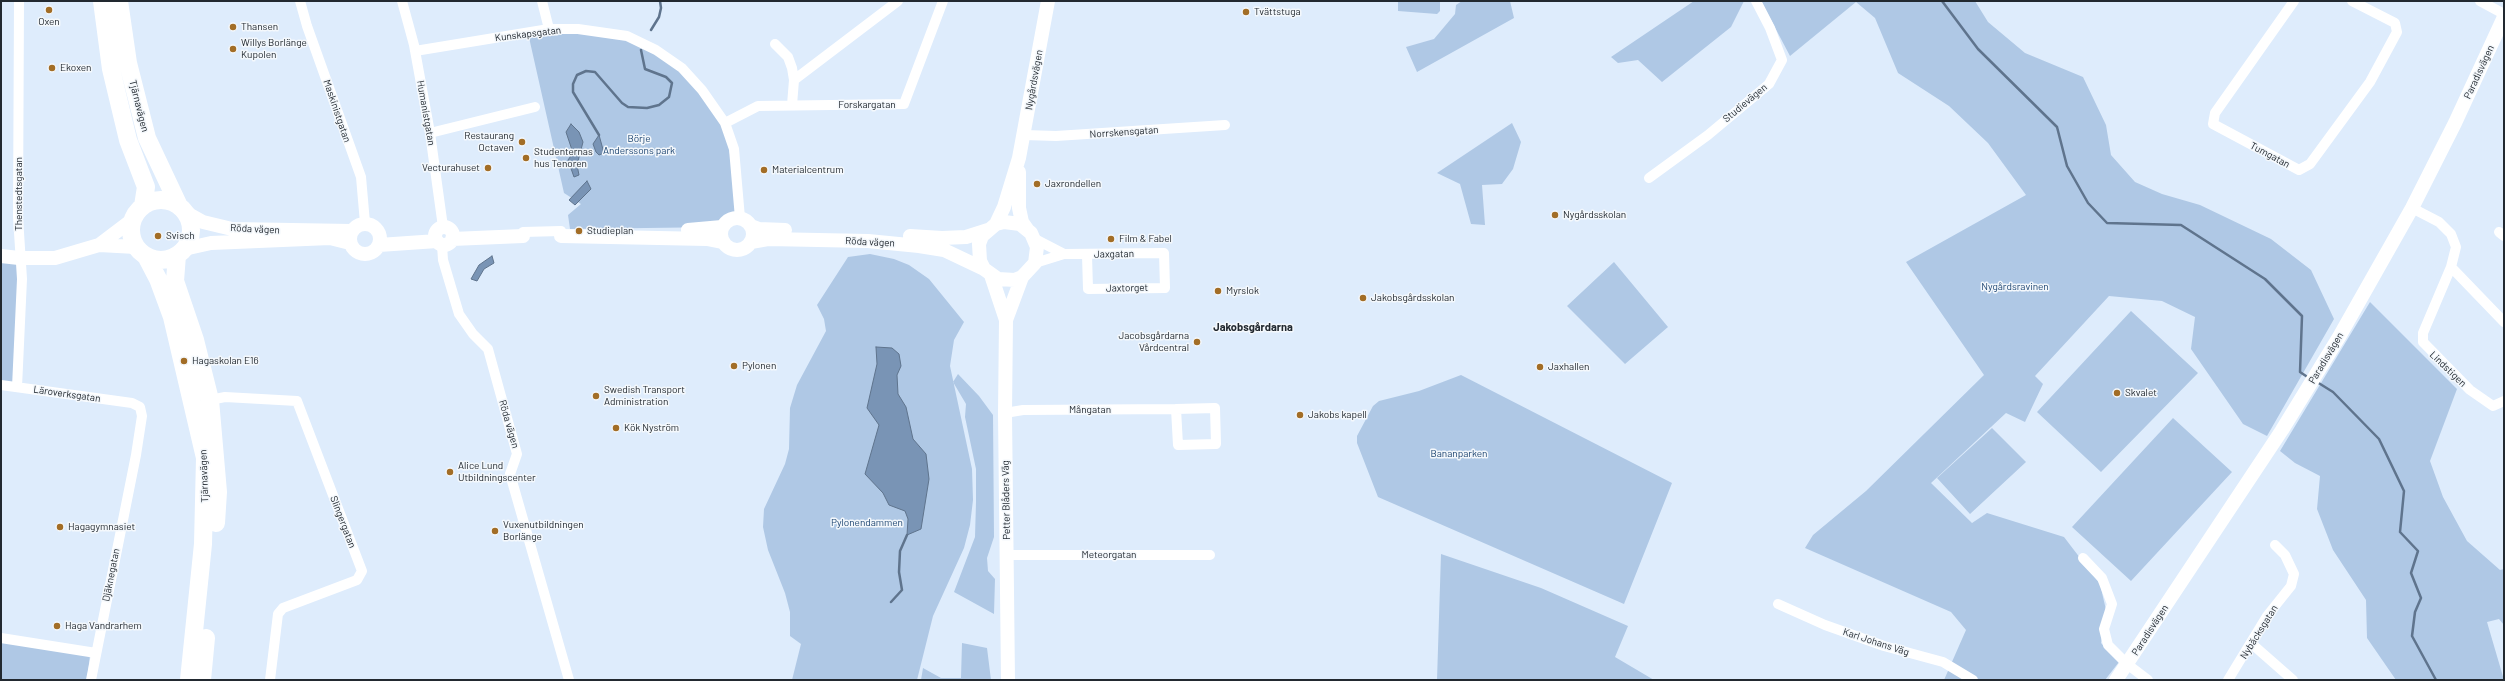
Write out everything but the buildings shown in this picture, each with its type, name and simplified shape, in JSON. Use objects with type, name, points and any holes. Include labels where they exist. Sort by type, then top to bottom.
[{"type":"highway","name":"Tjärnavägen","points":[[102,1],[111,69],[128,140],[146,187],[143,206]]},
{"type":"highway","name":"Tjärnavägen","points":[[118,1],[128,63],[147,138],[182,209]]},
{"type":"highway","points":[[157,200],[165,200],[182,209],[191,230],[181,252],[162,260],[141,252],[130,229],[132,220],[143,206],[157,200]]},
{"type":"highway","name":"Tjärnavägen","points":[[141,252],[158,279],[172,317],[205,458],[203,544],[189,680]]},
{"type":"highway","name":"Tjärnavägen","points":[[181,252],[175,281],[195,340],[210,400],[218,492],[202,680]]},
{"type":"street","name":"Thenstedtsgatan","points":[[17,387],[22,278],[19,258],[19,1]]},
{"type":"street","name":"Maskinistgatan","points":[[300,1],[307,26],[362,177],[366,223]]},
{"type":"street","name":"Humanistgatan","points":[[402,1],[415,51],[430,133],[444,237]]},
{"type":"street","points":[[542,1],[549,29]]},
{"type":"street","points":[[794,80],[898,1]]},
{"type":"street","name":"Forskargatan","points":[[725,124],[758,106],[904,104],[943,1]]},
{"type":"street","name":"Nygårdsvägen","points":[[992,227],[1004,207],[1019,158],[1048,1]]},
{"type":"street","name":"Studievägen","points":[[1648,178],[1708,135],[1769,84],[1782,60],[1770,28],[1756,1]]},
{"type":"street","name":"Tumgatan","points":[[2294,1],[2215,113],[2213,124],[2299,170],[2310,164],[2370,82],[2397,32],[2395,22],[2352,1]]},
{"type":"street","points":[[2480,1],[2504,14]]},
{"type":"street","name":"Paradisvägen","points":[[2116,680],[2282,430],[2339,337],[2412,208],[2456,123],[2504,17]]},
{"type":"street","name":"Kunskapsgatan","points":[[415,51],[549,29],[578,29],[627,36],[656,50],[682,68],[702,90],[725,124],[734,150],[746,222]]},
{"type":"street","points":[[775,44],[788,57],[794,80],[792,105]]},
{"type":"street","points":[[430,133],[535,107]]},
{"type":"street","name":"Norrskensgatan","points":[[1024,135],[1056,136],[1225,125]]},
{"type":"street","name":"Nygårdsvägen","points":[[1019,158],[1019,208],[1022,222],[1031,234]]},
{"type":"street","name":"Lindstigen","points":[[2412,208],[2439,222],[2450,234],[2456,248],[2451,267],[2423,333],[2423,342],[2470,390],[2493,406],[2504,401]]},
{"type":"street","name":"Röda vägen","points":[[182,209],[203,222],[232,229],[351,237]]},
{"type":"street","points":[[1,256],[19,258],[55,258],[99,245],[132,220]]},
{"type":"street","points":[[561,233],[707,239],[722,242],[728,248],[736,250],[747,247],[751,242],[753,232],[746,222],[728,220],[722,227],[722,242]]},
{"type":"street","name":"Röda vägen","points":[[746,222],[759,229],[887,234],[942,238],[966,237],[992,227]]},
{"type":"street","points":[[1012,222],[1031,234],[1038,247],[1035,263],[1022,277],[1006,281],[988,272],[978,253],[981,240],[992,227],[1012,222]]},
{"type":"street","points":[[366,223],[374,226],[380,240],[373,252],[364,254],[355,251],[351,237],[357,225],[366,223]]},
{"type":"street","points":[[380,240],[706,229],[722,227]]},
{"type":"street","name":"Jaxgatan","points":[[1031,234],[1064,254]]},
{"type":"street","name":"Röda vägen","points":[[181,252],[211,243],[351,237]]},
{"type":"street","name":"Röda vägen","points":[[444,237],[443,260],[459,314],[473,334],[488,348],[517,454],[510,474],[569,680]]},
{"type":"street","name":"Röda vägen","points":[[751,242],[776,239],[868,241],[919,246],[944,250],[988,272]]},
{"type":"street","points":[[99,245],[141,252]]},
{"type":"street","name":"Jaxgatan","points":[[1035,263],[1064,254],[1086,255],[1164,253]]},
{"type":"street","name":"Jaxtorget","points":[[1086,255],[1088,289],[1165,288],[1164,253]]},
{"type":"street","points":[[2451,267],[2504,322]]},
{"type":"street","name":"Petter Blåders Väg","points":[[988,272],[1006,320]]},
{"type":"street","name":"Petter Blåders Väg","points":[[1008,680],[1005,414],[1006,320],[1022,277]]},
{"type":"street","name":"Läroverksgatan","points":[[1,385],[132,403]]},
{"type":"street","name":"Slingergatan","points":[[210,400],[225,397],[297,401],[362,571],[357,580],[283,608],[278,614],[270,680]]},
{"type":"street","name":"Djäknegatan","points":[[91,680],[142,416],[140,407],[132,403]]},
{"type":"street","name":"Mångatan","points":[[1005,414],[1023,410],[1215,408],[1216,444],[1178,445],[1176,409]]},
{"type":"street","name":"Nybäcksgatan","points":[[2228,680],[2252,644],[2267,616],[2291,586],[2294,574],[2285,554],[2275,545]]},
{"type":"street","name":"Meteorgatan","points":[[1007,555],[1210,555]]},
{"type":"street","points":[[2083,558],[2102,578],[2112,604],[2104,629],[2108,645],[2127,664],[2148,680]]},
{"type":"street","name":"Karl Johans Väg","points":[[1778,604],[1825,625],[1884,646],[1943,662],[1972,680]]},
{"type":"street","points":[[1,638],[96,653]]},
{"type":"street","points":[[2252,644],[2293,680]]},
{"type":"green space","points":[[1398,1],[1440,1],[1440,11],[1437,14],[1398,11]]},
{"type":"green space","points":[[1462,1],[1510,1],[1514,18],[1417,72],[1406,47],[1434,39],[1455,14],[1456,5]]},
{"type":"green space","points":[[1694,1],[1744,1],[1731,27],[1662,82],[1638,60],[1618,63],[1611,57]]},
{"type":"green space","name":"Nygårdsravinen","points":[[1761,1],[1975,1],[1988,22],[2025,53],[2083,77],[2106,125],[2111,155],[2135,182],[2162,194],[2200,205],[2271,239],[2311,270],[2334,319],[2267,436],[2243,424],[2191,349],[2195,317],[2162,301],[2109,296],[2035,376],[2043,384],[2025,422],[2006,413],[1931,483],[1972,523],[1987,513],[2064,537],[2100,584],[2106,610],[2101,643],[2119,662],[2105,680],[1944,680],[1966,630],[1951,612],[1805,548],[1813,535],[1866,491],[1984,375],[1906,262],[2026,195],[1988,143],[1949,106],[1898,73],[1875,18],[1856,2],[1790,56]]},
{"type":"green space","name":"Börje Anderssons park","points":[[549,29],[627,36],[682,68],[725,123],[740,218],[728,220],[722,227],[570,229],[568,215],[581,204],[564,193],[528,33]]},
{"type":"green space","points":[[1512,123],[1521,142],[1513,169],[1502,184],[1482,185],[1485,225],[1471,224],[1460,184],[1437,173]]},
{"type":"green space","name":"Pylonendammen","points":[[870,254],[894,259],[909,265],[929,279],[964,322],[954,340],[950,366],[972,469],[973,500],[970,525],[964,548],[933,616],[917,680],[792,680],[801,644],[790,636],[790,612],[785,593],[768,550],[763,527],[764,509],[785,464],[789,449],[790,408],[797,385],[826,331],[824,319],[817,305],[848,257]]},
{"type":"green space","points":[[1,256],[19,258],[17,387],[1,385]]},
{"type":"green space","points":[[1614,262],[1668,327],[1625,364],[1567,306]]},
{"type":"green space","points":[[2370,302],[2457,389],[2430,461],[2443,497],[2467,541],[2500,570],[2504,569],[2504,625],[2499,619],[2487,622],[2504,680],[2396,680],[2367,638],[2366,600],[2333,550],[2317,509],[2320,476],[2295,463],[2280,451]]},
{"type":"green space","name":"Skvalet","points":[[2131,311],[2198,373],[2101,472],[2037,412]]},
{"type":"green space","points":[[958,374],[979,396],[993,415],[994,537],[987,558],[988,571],[995,579],[994,614],[954,592],[975,537],[976,502],[976,469],[965,417],[966,404],[953,382]]},
{"type":"green space","name":"Bananparken","points":[[1461,375],[1672,483],[1624,604],[1378,497],[1357,443],[1357,436],[1373,406],[1379,401],[1419,391]]},
{"type":"green space","name":"Skvalet","points":[[2173,418],[2232,472],[2131,581],[2072,527]]},
{"type":"green space","points":[[1992,428],[2026,462],[1970,514],[1937,478]]},
{"type":"green space","points":[[1441,554],[1541,588],[1628,626],[1615,657],[1654,680],[1437,680]]},
{"type":"green space","points":[[1,638],[90,655],[87,680],[1,680]]},
{"type":"green space","points":[[962,643],[987,648],[991,680],[921,680],[923,668],[941,678],[961,678]]},
{"type":"shaded area","points":[[571,124],[579,132],[583,142],[577,165],[579,175],[574,177],[568,160],[573,153],[566,132]]},
{"type":"shaded area","points":[[599,135],[604,153],[599,155],[593,144]]},
{"type":"shaded area","points":[[587,181],[591,189],[575,205],[569,200]]},
{"type":"shaded area","points":[[492,256],[494,263],[484,269],[477,281],[471,279],[479,265]]},
{"type":"shaded area","name":"Pylonendammen","points":[[876,347],[892,348],[899,354],[901,366],[897,375],[898,394],[906,407],[913,439],[926,454],[929,479],[921,529],[907,535],[908,519],[905,511],[889,505],[883,493],[865,474],[879,425],[867,408],[877,364]]},
{"type":"waterway","points":[[651,30],[659,17],[661,8],[660,1]]},
{"type":"waterway","points":[[1942,1],[1978,49],[2057,127],[2067,166],[2088,203],[2107,223],[2181,225],[2265,279],[2302,316],[2300,372],[2309,378]]},
{"type":"waterway","points":[[599,135],[573,92],[573,84],[577,75],[586,71],[595,72],[622,103],[628,107],[647,108],[659,105],[669,97],[672,83],[666,77],[645,69],[641,50]]},
{"type":"waterway","points":[[2317,382],[2333,392],[2379,439],[2404,491],[2400,532],[2418,551],[2411,573],[2421,598],[2415,612],[2412,636],[2436,680]]},
{"type":"waterway","points":[[891,602],[902,590],[899,572],[900,551],[907,535]]},
{"type":"place","name":"Oxen","points":[[49,10]]},
{"type":"place","name":"Tvättstuga","points":[[1246,12]]},
{"type":"place","name":"Thansen","points":[[233,27]]},
{"type":"place","name":"Willys Borlänge Kupolen","points":[[233,49]]},
{"type":"place","name":"Ekoxen","points":[[52,68]]},
{"type":"place","name":"Restaurang Octaven","points":[[522,142]]},
{"type":"place","name":"Studenternas hus Tenoren","points":[[526,158]]},
{"type":"place","name":"Vecturahuset","points":[[488,168]]},
{"type":"place","name":"Materialcentrum","points":[[764,170]]},
{"type":"place","name":"Jaxrondellen","points":[[1037,184]]},
{"type":"place","name":"Nygårdsskolan","points":[[1555,215]]},
{"type":"place","name":"Studieplan","points":[[579,231]]},
{"type":"place","name":"Svisch","points":[[158,236]]},
{"type":"place","name":"Film & Fabel","points":[[1111,239]]},
{"type":"place","name":"Myrslok","points":[[1218,291]]},
{"type":"place","name":"Jakobsgårdsskolan","points":[[1363,298]]},
{"type":"place","name":"Jacobsgårdarna Vårdcentral","points":[[1197,342]]},
{"type":"place","name":"Hagaskolan E16","points":[[184,361]]},
{"type":"place","name":"Pylonen","points":[[734,366]]},
{"type":"place","name":"Jaxhallen","points":[[1540,367]]},
{"type":"place","name":"Skvalet","points":[[2117,393]]},
{"type":"place","name":"Swedish Transport Administration","points":[[596,396]]},
{"type":"place","name":"Jakobs kapell","points":[[1300,415]]},
{"type":"place","name":"Kök Nyström","points":[[616,428]]},
{"type":"place","name":"Alice Lund Utbildningscenter","points":[[450,472]]},
{"type":"place","name":"Hagagymnasiet","points":[[60,527]]},
{"type":"place","name":"Vuxenutbildningen Borlänge","points":[[495,531]]},
{"type":"place","name":"Haga Vandrarhem","points":[[57,626]]},
{"type":"district","name":"Jakobsgårdarna","points":[[1253,327]]}]
